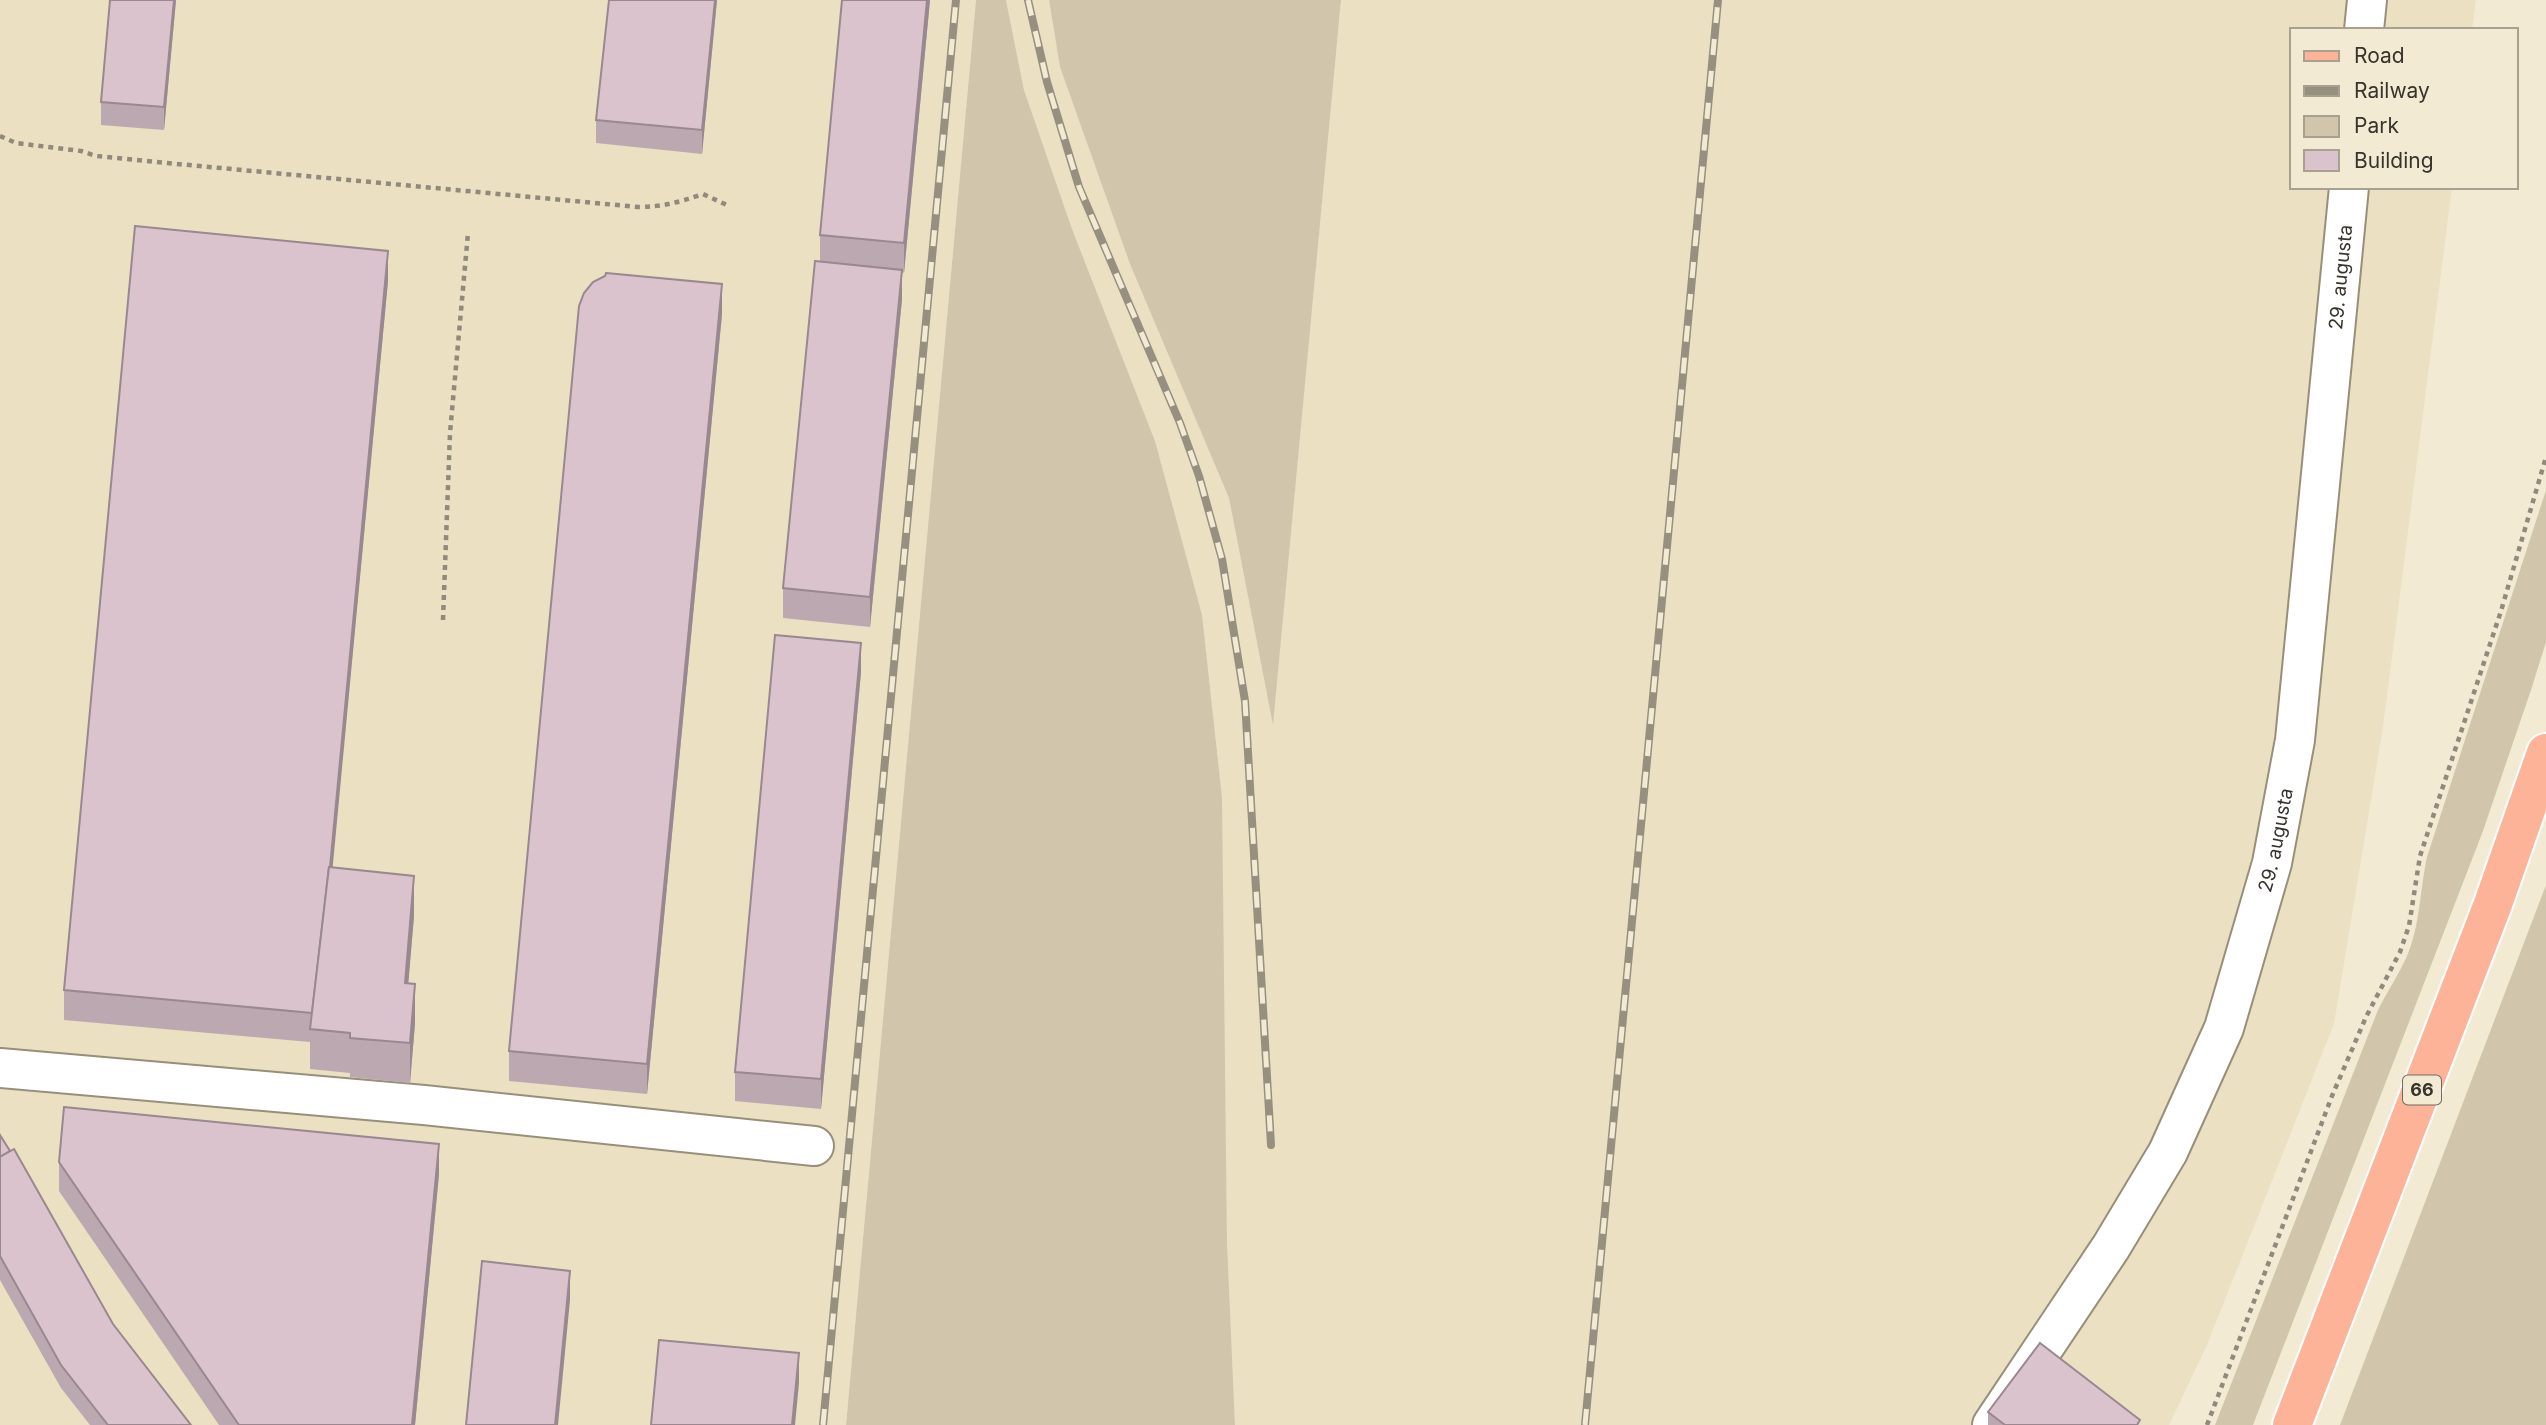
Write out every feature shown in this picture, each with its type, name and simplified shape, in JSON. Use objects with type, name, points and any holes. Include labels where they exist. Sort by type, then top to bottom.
[{"type":"main road","name":"66","points":[[2292,1425],[2488,917],[2546,753]]},
{"type":"lane","points":[[2364,28],[2367,0]]},
{"type":"lane","name":"29. augusta","points":[[1992,1425],[2111,1247],[2168,1152],[2224,1028],[2272,863],[2295,740],[2348,189]]},
{"type":"lane","points":[[0,1069],[424,1105],[814,1146]]},
{"type":"path","points":[[0,136],[16,144],[81,151],[96,156],[471,193],[648,207],[678,203],[703,194],[729,205]]},
{"type":"path","points":[[443,620],[450,433],[468,233]]},
{"type":"path","points":[[2207,1425],[2332,1096],[2366,1017],[2400,953],[2409,926],[2420,856],[2501,611],[2546,457]]},
{"type":"shaded area","points":[[0,0],[976,0],[846,1425],[0,1425]]},
{"type":"shaded area","points":[[1006,0],[1049,0],[1060,67],[1130,263],[1229,498],[1273,722],[1341,0],[2476,0],[2472,28],[2290,28],[2290,189],[2452,189],[2383,727],[2334,1024],[2207,1345],[2169,1425],[1235,1425],[1227,1241],[1224,1016],[1155,441],[1072,229],[1024,90]]},
{"type":"green space","points":[[976,0],[1006,0],[1024,90],[1072,229],[1155,441],[1202,615],[1222,798],[1227,1241],[1235,1425],[846,1425]]},
{"type":"green space","points":[[1049,0],[1341,0],[1273,725],[1229,498],[1130,264],[1060,67]]},
{"type":"green space","points":[[2546,490],[2546,642],[2483,831],[2253,1425],[2215,1425],[2378,1010],[2404,963],[2411,944],[2427,857]]},
{"type":"green space","points":[[2546,885],[2546,1425],[2340,1425]]},
{"type":"building","points":[[110,0],[174,0],[164,107],[101,102]]},
{"type":"building","points":[[609,0],[715,0],[702,130],[596,120]]},
{"type":"building","points":[[842,0],[927,0],[904,243],[820,235]]},
{"type":"building","points":[[135,226],[388,251],[330,867],[312,1013],[64,990]]},
{"type":"building","points":[[815,261],[902,270],[870,597],[783,588]]},
{"type":"building","points":[[606,273],[722,284],[647,1064],[509,1051],[579,306],[584,293],[593,282]]},
{"type":"building","points":[[775,635],[861,643],[821,1079],[735,1072]]},
{"type":"building","points":[[329,867],[414,876],[405,983],[415,984],[410,1043],[350,1038],[350,1033],[310,1029]]},
{"type":"building","points":[[64,1107],[439,1144],[412,1425],[239,1425],[59,1162]]},
{"type":"building","points":[[0,1135],[10,1151],[0,1157]]},
{"type":"building","points":[[14,1149],[113,1324],[191,1425],[108,1425],[61,1365],[0,1256],[0,1157]]},
{"type":"building","points":[[482,1261],[570,1271],[555,1425],[466,1425]]},
{"type":"building","points":[[659,1340],[799,1353],[792,1425],[651,1425]]},
{"type":"building","points":[[2040,1343],[2140,1420],[2137,1425],[2005,1425],[1988,1412]]},
{"type":"railway","points":[[823,1425],[956,0]]},
{"type":"railway","points":[[1028,0],[1047,82],[1079,187],[1180,423],[1199,476],[1222,559],[1245,701],[1271,1145]]},
{"type":"railway","points":[[1585,1425],[1718,0]]}]
